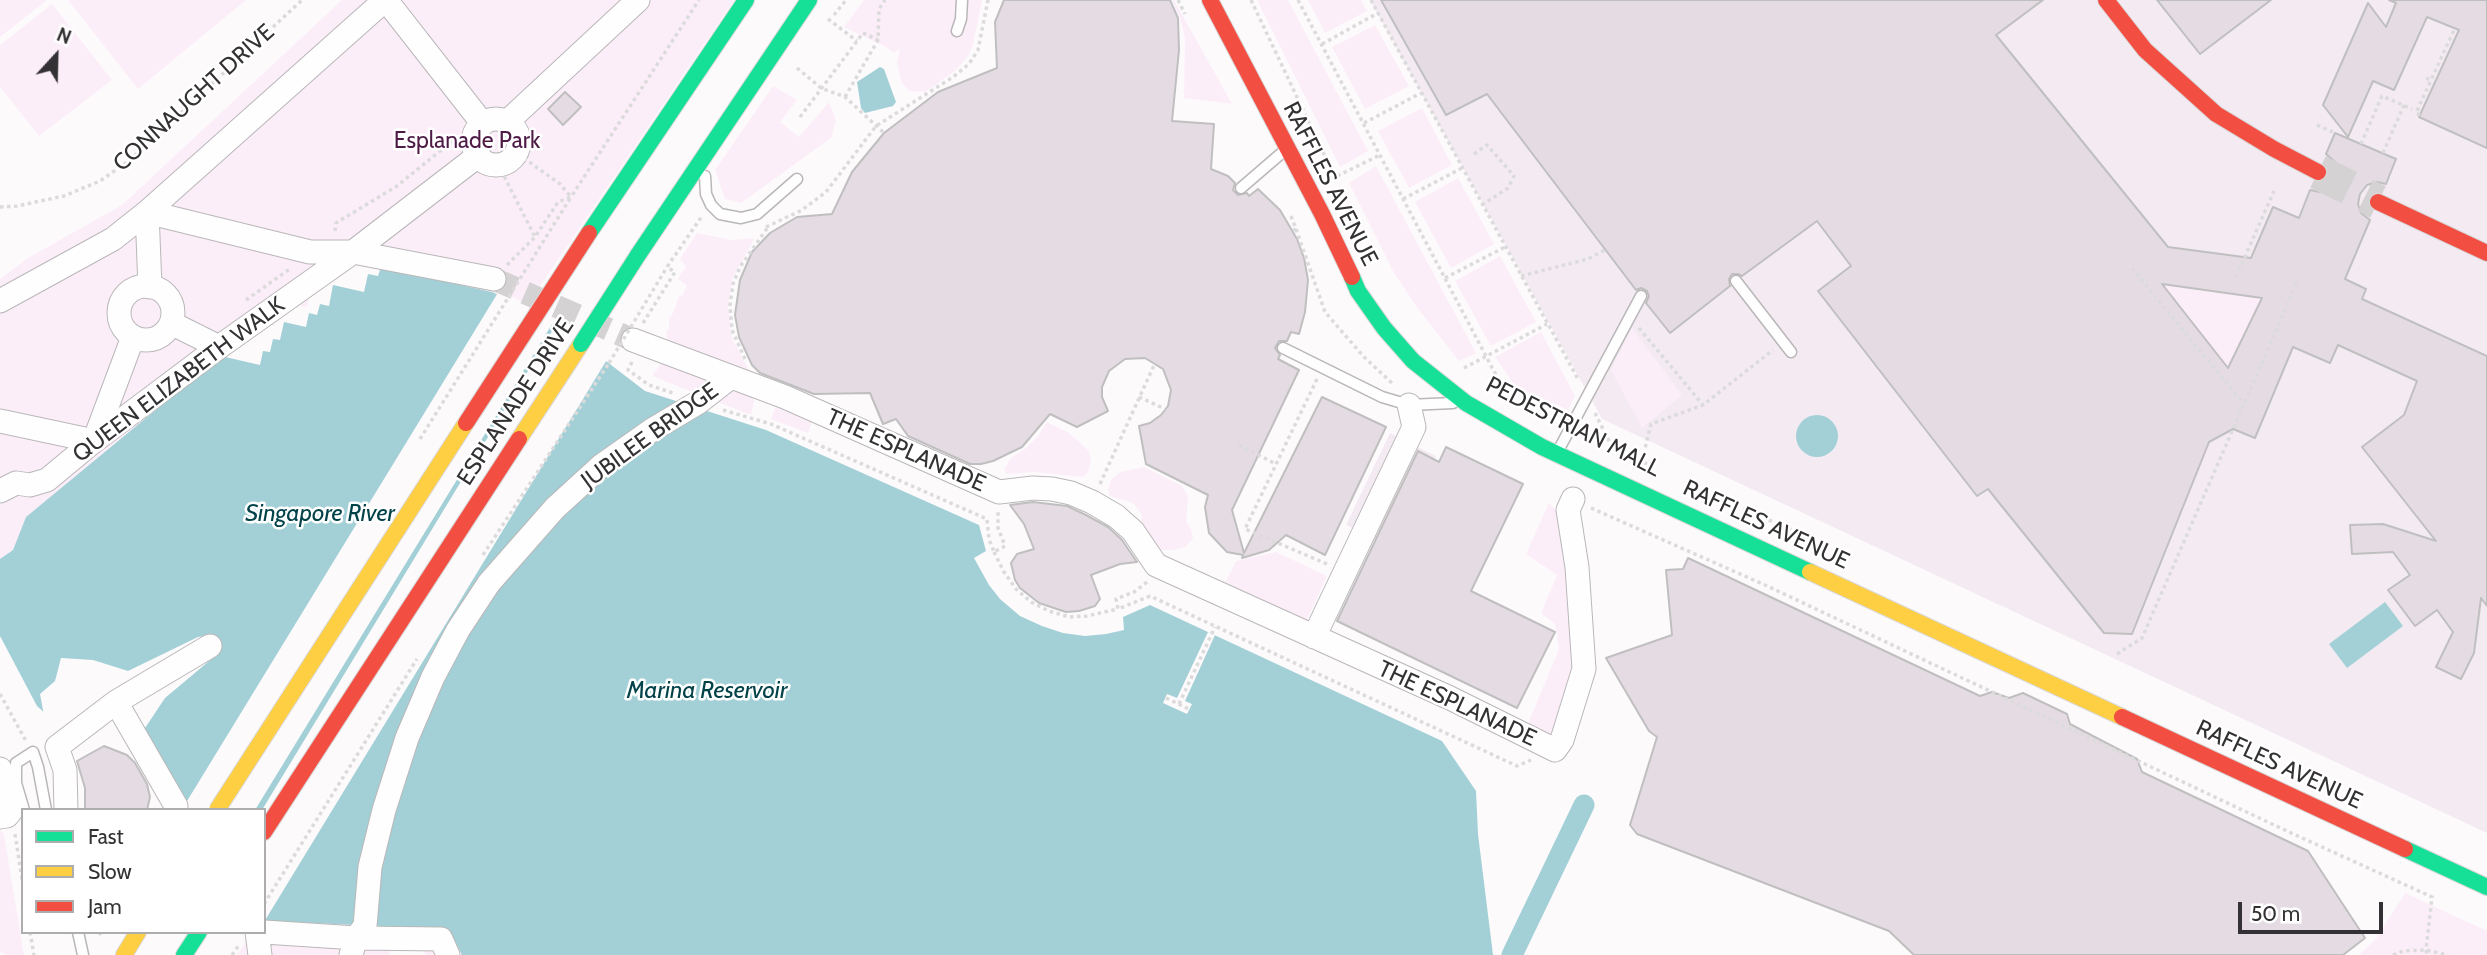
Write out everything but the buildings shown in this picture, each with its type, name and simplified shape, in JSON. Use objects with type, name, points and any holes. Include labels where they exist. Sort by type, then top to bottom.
[{"type":"main road","name":"ESPLANADE DRIVE","points":[[218,808],[589,233],[746,0]]},
{"type":"main road","points":[[2106,0],[2145,50],[2216,114],[2318,172]]},
{"type":"main road","name":"ESPLANADE DRIVE","points":[[266,829],[638,255],[808,2]]},
{"type":"main road","name":"RAFFLES AVENUE","points":[[1213,2],[1358,291],[1384,328],[1413,360],[1466,403],[1557,453],[2487,887]]},
{"type":"main road","points":[[2378,202],[2487,253]]},
{"type":"main road","points":[[124,955],[137,934]]},
{"type":"main road","points":[[184,955],[198,934]]},
{"type":"street","points":[[0,301],[113,239],[386,0],[483,124]]},
{"type":"street","points":[[508,121],[638,0]]},
{"type":"street","points":[[490,118],[508,121],[520,135],[498,158],[473,148],[475,130],[483,124],[490,118]]},
{"type":"street","name":"QUEEN ELIZABETH WALK","points":[[0,491],[16,484],[30,485],[47,480],[94,441],[219,347],[353,252],[498,158]]},
{"type":"street","points":[[147,212],[310,252],[353,252],[494,279]]},
{"type":"street","points":[[147,212],[150,287]]},
{"type":"street","points":[[150,287],[162,292],[170,301],[173,312],[171,323],[164,333],[143,340],[133,337],[120,322],[120,303],[132,289],[150,287]]},
{"type":"street","points":[[171,323],[219,347]]},
{"type":"street","points":[[0,421],[94,441],[133,337]]},
{"type":"street","name":"THE ESPLANADE","points":[[637,341],[739,370],[785,397],[999,492],[1052,489],[1092,502],[1116,516],[1133,531],[1156,565],[1450,698],[1555,750],[1562,740],[1584,669],[1577,567],[1567,510],[1573,499]]},
{"type":"street","name":"JUBILEE BRIDGE","points":[[357,939],[384,810],[407,738],[433,677],[458,630],[489,583],[555,508],[601,466],[695,404],[739,370]]},
{"type":"street","points":[[1314,637],[1414,427],[1409,405]]},
{"type":"street","points":[[66,808],[65,770],[57,747],[116,702],[210,646]]},
{"type":"street","points":[[116,702],[176,806]]},
{"type":"street","points":[[0,769],[11,808]]},
{"type":"street","points":[[266,932],[357,939],[441,939],[448,955]]},
{"type":"street","points":[[257,934],[260,955]]},
{"type":"lane","points":[[957,30],[961,19],[961,0]]},
{"type":"lane","points":[[1241,188],[1287,148]]},
{"type":"lane","points":[[706,152],[706,194],[711,205],[720,214],[741,218],[757,214],[797,179]]},
{"type":"lane","points":[[1736,281],[1791,352]]},
{"type":"lane","points":[[1557,453],[1641,296]]},
{"type":"lane","points":[[1283,348],[1382,397],[1409,405],[1466,403]]},
{"type":"lane","points":[[11,808],[16,783],[16,763],[33,752],[46,808]]},
{"type":"lane","points":[[78,934],[83,955]]},
{"type":"path","name":"CONNAUGHT DRIVE","points":[[0,206],[17,206],[64,196],[100,181],[130,160],[302,0]]},
{"type":"path","points":[[494,279],[535,237],[558,202],[571,197],[699,0]]},
{"type":"path","points":[[830,21],[846,0]]},
{"type":"path","points":[[845,97],[878,40],[879,9],[885,0]]},
{"type":"path","points":[[876,126],[969,64],[978,50],[988,0]]},
{"type":"path","points":[[1251,0],[1335,177],[1380,155]]},
{"type":"path","points":[[1298,0],[1486,356],[1547,324]]},
{"type":"path","points":[[1371,0],[1613,449]]},
{"type":"path","points":[[808,2],[857,41]]},
{"type":"path","points":[[1322,44],[1378,13]]},
{"type":"path","points":[[2420,116],[2416,113],[2429,79],[2455,29]]},
{"type":"path","points":[[800,117],[863,33],[878,40]]},
{"type":"path","points":[[821,88],[845,97],[884,133]]},
{"type":"path","points":[[1363,123],[1421,93]]},
{"type":"path","points":[[2361,144],[2382,96],[2412,109]]},
{"type":"path","points":[[2383,153],[2404,106]]},
{"type":"path","points":[[2316,125],[2335,133]]},
{"type":"path","points":[[1474,154],[1487,145],[1514,176],[1508,188],[1482,205]]},
{"type":"path","points":[[498,158],[560,184],[571,197]]},
{"type":"path","points":[[498,158],[535,237]]},
{"type":"path","points":[[1404,200],[1462,168]]},
{"type":"path","points":[[2236,277],[2274,191]]},
{"type":"path","points":[[739,370],[730,305],[733,284],[740,267],[768,227]]},
{"type":"path","points":[[1296,229],[1325,312],[1364,357],[1398,387],[1409,405]]},
{"type":"path","points":[[1445,278],[1505,247]]},
{"type":"path","points":[[1521,276],[1588,259],[1605,250]]},
{"type":"path","points":[[478,564],[612,359],[667,267],[674,272],[655,304]]},
{"type":"path","points":[[2132,268],[2244,404]]},
{"type":"path","points":[[2117,654],[2142,638],[2297,282]]},
{"type":"path","points":[[1630,317],[1703,405]]},
{"type":"path","points":[[637,341],[628,370],[649,384],[695,404],[771,424],[987,519],[989,539],[1004,572],[1016,589],[1031,602],[1049,611],[1069,617],[1087,616],[1118,609],[1150,596],[1517,766],[1555,750]]},
{"type":"path","points":[[1642,461],[1651,424],[1703,405],[1776,348]]},
{"type":"path","name":"PEDESTRIAN MALL","points":[[1474,376],[1462,369],[1486,356],[1508,398],[1496,391]]},
{"type":"path","points":[[1092,502],[1155,363]]},
{"type":"path","points":[[1323,368],[1245,528],[1345,572]]},
{"type":"path","points":[[1139,397],[1166,409]]},
{"type":"path","name":"PEDESTRIAN MALL","points":[[1602,444],[1648,465]]},
{"type":"path","points":[[1239,445],[1276,464]]},
{"type":"path","points":[[994,552],[1005,546],[998,528],[999,492]]},
{"type":"path","points":[[1573,499],[1765,584],[2432,897],[2426,952]]},
{"type":"path","points":[[1736,505],[1809,537]]},
{"type":"path","points":[[1118,609],[1116,599],[1133,592],[1149,580],[1156,565]]},
{"type":"path","points":[[1178,704],[1215,627]]},
{"type":"path","points":[[266,901],[408,673]]},
{"type":"path","points":[[0,694],[33,752]]},
{"type":"path","points":[[1166,698],[1189,709]]},
{"type":"path","points":[[11,808],[21,872]]},
{"type":"path","points":[[30,934],[34,955]]},
{"type":"path","points":[[2393,955],[2403,951],[2448,955]]},
{"type":"shaded area","points":[[1370,0],[2487,0],[2487,833],[1602,419]]},
{"type":"shaded area","points":[[1390,433],[1436,456],[1392,547],[1346,525]]},
{"type":"green space","points":[[0,0],[47,0],[0,37]]},
{"type":"green space","points":[[68,0],[246,0],[138,89]]},
{"type":"green space","name":"Esplanade Park","points":[[342,0],[734,0],[526,307],[492,292],[336,259],[331,282],[313,278],[307,307],[279,301],[274,326],[246,321],[220,356],[26,517],[13,550],[0,559],[0,279],[28,258],[122,205]]},
{"type":"green space","points":[[864,0],[982,0],[973,45],[968,56],[956,70],[925,92],[909,91],[902,83],[899,72],[897,61],[900,49],[893,53],[844,27]]},
{"type":"green space","points":[[1172,0],[1232,104],[1184,98],[1185,38]]},
{"type":"green space","points":[[1257,0],[1288,0],[1368,151],[1340,167]]},
{"type":"green space","points":[[1308,0],[1361,0],[1367,11],[1325,33]]},
{"type":"green space","points":[[52,4],[112,80],[39,136],[0,87],[0,45]]},
{"type":"green space","points":[[1375,25],[1409,86],[1365,109],[1332,47]]},
{"type":"green space","points":[[773,86],[797,100],[780,122],[799,137],[829,102],[836,121],[831,138],[741,203],[725,199],[715,170]]},
{"type":"green space","points":[[1422,108],[1452,165],[1409,188],[1378,131]]},
{"type":"green space","points":[[1376,166],[1476,353],[1459,361],[1416,306],[1393,271],[1349,183]]},
{"type":"green space","points":[[1458,178],[1494,244],[1451,268],[1415,202]]},
{"type":"green space","points":[[697,233],[731,240],[755,238],[733,277],[728,305],[732,338],[750,372],[673,346],[667,338],[669,317],[687,286],[678,279],[686,266],[680,259]]},
{"type":"green space","points":[[1500,256],[1536,322],[1491,346],[1455,281]]},
{"type":"green space","points":[[2162,285],[2262,298],[2228,368]]},
{"type":"green space","points":[[1632,328],[1682,395],[1642,428],[1611,370]]},
{"type":"green space","points":[[1541,332],[1575,396],[1568,410],[1516,387],[1495,357]]},
{"type":"green space","points":[[662,362],[755,396],[751,415],[652,376]]},
{"type":"green space","points":[[776,407],[812,421],[808,433],[771,419]]},
{"type":"green space","points":[[1047,422],[1069,433],[1089,451],[1091,462],[1083,477],[1033,472],[1007,474],[1004,470],[1011,458],[1038,436]]},
{"type":"green space","points":[[1144,467],[1182,486],[1188,496],[1186,522],[1193,539],[1185,547],[1160,550],[1150,545],[1143,537],[1141,513],[1133,503],[1110,496],[1108,489],[1112,479],[1120,472]]},
{"type":"green space","points":[[1549,503],[1562,516],[1581,635],[1558,738],[1527,726],[1559,649],[1555,624],[1541,613],[1557,575],[1526,554]]},
{"type":"green space","points":[[1276,552],[1327,576],[1305,624],[1224,585],[1236,561]]},
{"type":"green space","points":[[0,830],[4,834],[24,955],[7,955],[0,952]]},
{"type":"green space","points":[[2405,893],[2487,931],[2487,955],[2359,955],[2375,940]]},
{"type":"green space","points":[[266,921],[450,929],[462,955],[426,955],[422,948],[392,946],[389,955],[237,955],[251,934],[266,934]]},
{"type":"water","points":[[880,67],[884,69],[896,102],[893,106],[865,113],[861,108],[857,82]]},
{"type":"water","name":"Marina Reservoir","points":[[381,267],[492,292],[526,307],[602,358],[645,391],[766,430],[979,525],[986,551],[974,558],[989,585],[1000,599],[1020,616],[1042,626],[1085,636],[1106,634],[1124,630],[1123,617],[1150,605],[1442,741],[1476,791],[1478,834],[1493,955],[462,955],[449,929],[266,921],[266,808],[189,808],[143,731],[165,698],[221,651],[214,635],[198,637],[128,671],[93,660],[61,658],[55,681],[40,694],[45,721],[0,738],[0,559],[13,550],[26,517],[221,356],[260,365],[263,351],[270,352],[273,339],[280,340],[284,322],[306,327],[309,313],[317,315],[320,304],[329,306],[333,285],[364,292],[368,274],[378,276]]},
{"type":"water","points":[[1817,415],[1832,421],[1838,436],[1832,451],[1817,457],[1802,451],[1796,436],[1802,421]]},
{"type":"water","points":[[2385,602],[2403,626],[2347,668],[2329,644]]},
{"type":"pier","points":[[499,291],[528,304],[554,321],[256,808],[184,806]]},
{"type":"pier","points":[[557,323],[608,358],[266,919],[266,808],[263,808]]},
{"type":"pier","points":[[1208,632],[1215,635],[1185,701],[1192,704],[1187,714],[1163,703],[1167,694],[1177,698]]},
{"type":"pier","points":[[0,636],[37,706],[48,716],[49,721],[0,741]]},
{"type":"waterway","points":[[1512,955],[1584,805]]},
{"type":"tunnel","points":[[2318,172],[2378,202]]},
{"type":"tunnel","points":[[494,279],[633,340]]},
{"type":"traffic: fast","points":[[589,233],[746,0]]},
{"type":"traffic: fast","points":[[638,255],[809,0]]},
{"type":"traffic: fast","points":[[581,344],[638,255]]},
{"type":"traffic: fast","points":[[1352,277],[1358,291],[1384,328],[1413,361],[1466,403],[1542,447],[1810,572]]},
{"type":"traffic: fast","points":[[2405,849],[2487,887]]},
{"type":"traffic: fast","points":[[184,955],[198,934]]},
{"type":"traffic: slow","points":[[519,439],[581,344]]},
{"type":"traffic: slow","points":[[218,808],[466,423]]},
{"type":"traffic: slow","points":[[1810,572],[2122,717]]},
{"type":"traffic: slow","points":[[124,955],[137,934]]},
{"type":"traffic: jam","points":[[1210,0],[1352,277]]},
{"type":"traffic: jam","points":[[2106,0],[2145,50],[2216,114],[2318,172]]},
{"type":"traffic: jam","points":[[2378,202],[2487,253]]},
{"type":"traffic: jam","points":[[466,423],[589,233]]},
{"type":"traffic: jam","points":[[266,829],[519,439]]},
{"type":"traffic: jam","points":[[2122,717],[2405,849]]},
{"type":"water label","name":"Singapore River","points":[[320,514]]}]
